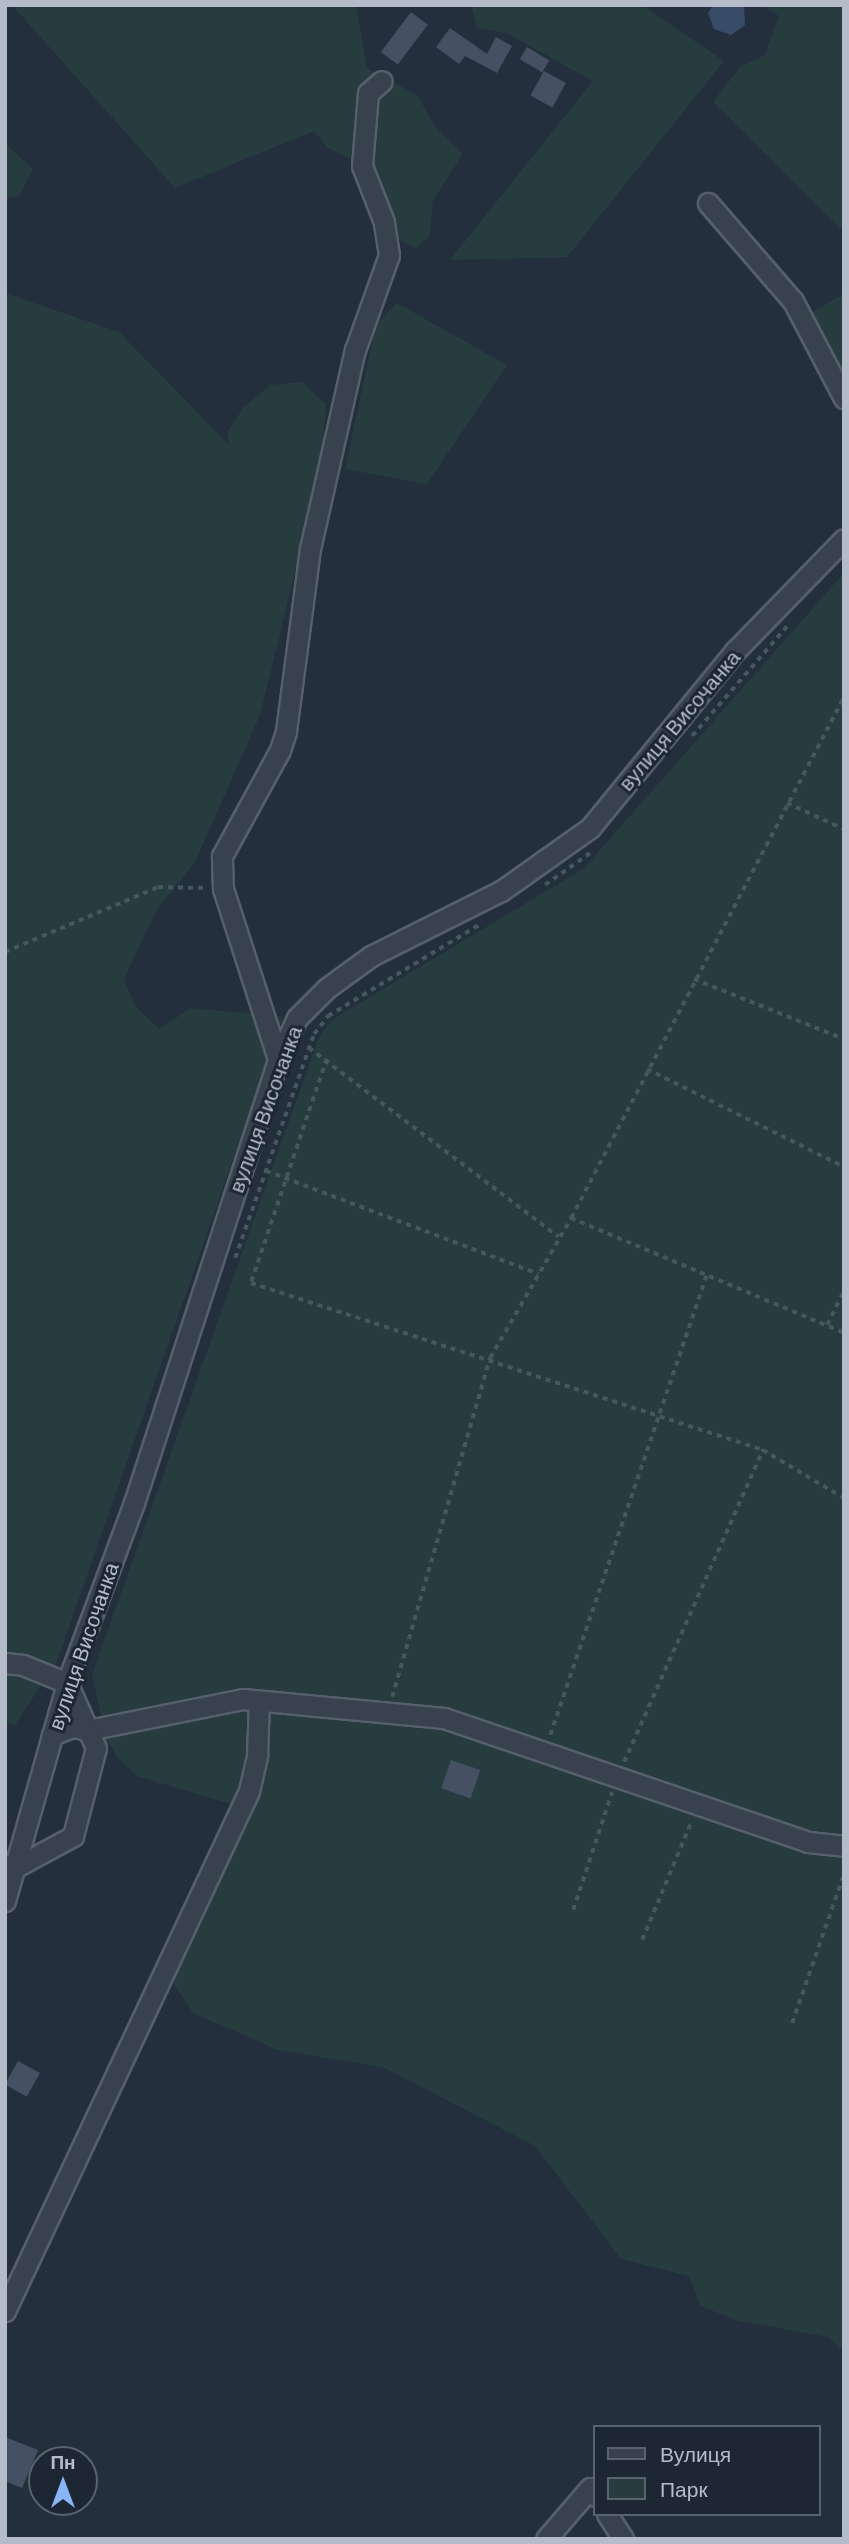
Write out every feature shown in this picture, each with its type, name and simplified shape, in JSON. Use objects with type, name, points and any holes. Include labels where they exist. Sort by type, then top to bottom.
[{"type":"street","points":[[278,1059],[223,889],[222,856],[280,750],[286,731],[310,549],[355,350],[389,255],[384,222],[362,166],[362,116],[368,93],[382,81]]},
{"type":"street","points":[[708,203],[793,301],[844,398]]},
{"type":"street","name":"вулиця Височанка","points":[[5,1901],[11,1865],[67,1683],[134,1503],[278,1059],[297,1018],[327,988],[371,956],[501,891],[590,828],[735,651],[844,539]]},
{"type":"street","points":[[5,1663],[23,1665],[67,1683],[96,1748],[73,1836],[11,1865]]},
{"type":"street","points":[[52,1735],[72,1727],[88,1730],[243,1699],[443,1718],[545,1750],[808,1842],[844,1846]]},
{"type":"street","points":[[5,2311],[249,1791],[257,1755],[259,1701]]},
{"type":"street","points":[[546,2539],[590,2488],[594,2495]]},
{"type":"street","points":[[608,2516],[623,2539]]},
{"type":"path","points":[[689,739],[798,614]]},
{"type":"path","points":[[387,1713],[490,1358],[570,1218],[844,697]]},
{"type":"path","points":[[787,803],[844,829]]},
{"type":"path","points":[[534,891],[580,863],[598,843]]},
{"type":"path","points":[[5,952],[158,887],[223,889]]},
{"type":"path","points":[[234,1261],[309,1048],[328,1016],[489,919]]},
{"type":"path","points":[[694,979],[844,1039]]},
{"type":"path","points":[[309,1048],[559,1237]]},
{"type":"path","points":[[327,1059],[251,1283],[661,1413],[764,1450],[844,1498]]},
{"type":"path","points":[[647,1069],[844,1167]]},
{"type":"path","points":[[266,1171],[538,1274]]},
{"type":"path","points":[[570,1218],[844,1333]]},
{"type":"path","points":[[545,1750],[707,1275]]},
{"type":"path","points":[[827,1325],[844,1290]]},
{"type":"path","points":[[573,1910],[618,1776],[764,1450]]},
{"type":"path","points":[[642,1940],[699,1804]]},
{"type":"path","points":[[792,2023],[844,1874]]},
{"type":"green space","points":[[12,5],[356,5],[367,68],[417,95],[436,128],[463,154],[433,200],[430,236],[416,248],[400,241],[391,208],[361,164],[327,147],[314,131],[175,188]]},
{"type":"green space","points":[[471,5],[642,5],[724,61],[567,257],[450,260],[593,81],[506,33],[477,28]]},
{"type":"green space","points":[[762,5],[844,5],[844,232],[713,102],[740,67],[765,55],[779,16]]},
{"type":"green space","points":[[5,143],[33,169],[19,196],[5,198]]},
{"type":"green space","points":[[5,293],[119,332],[229,445],[227,432],[244,407],[270,385],[301,382],[326,404],[321,467],[260,715],[195,862],[156,911],[124,979],[136,1007],[159,1029],[191,1008],[283,1017],[57,1661],[15,1725],[5,1722]]},
{"type":"green space","points":[[844,294],[844,380],[809,314]]},
{"type":"green space","points":[[397,303],[507,365],[427,484],[345,469],[376,324]]},
{"type":"green space","points":[[844,573],[844,2352],[828,2337],[735,2320],[701,2306],[689,2276],[621,2259],[535,2146],[383,2067],[278,2050],[193,2013],[174,1984],[181,1950],[239,1820],[254,1811],[137,1776],[117,1757],[106,1738],[92,1675],[319,1037],[332,1020],[584,868]]},
{"type":"water","points":[[713,5],[744,5],[745,25],[731,35],[714,29],[708,13]]},
{"type":"building","points":[[411,12],[428,25],[398,65],[381,52]]},
{"type":"building","points":[[450,28],[487,54],[496,37],[512,46],[497,73],[465,56],[459,64],[436,47]]},
{"type":"building","points":[[527,47],[549,60],[542,72],[520,59]]},
{"type":"building","points":[[544,71],[566,83],[552,108],[530,95]]},
{"type":"building","points":[[451,1760],[480,1770],[471,1798],[441,1788]]},
{"type":"building","points":[[18,2061],[40,2073],[27,2097],[5,2085]]},
{"type":"building","points":[[5,2437],[28,2446],[28,2474],[22,2488],[5,2481]]}]
